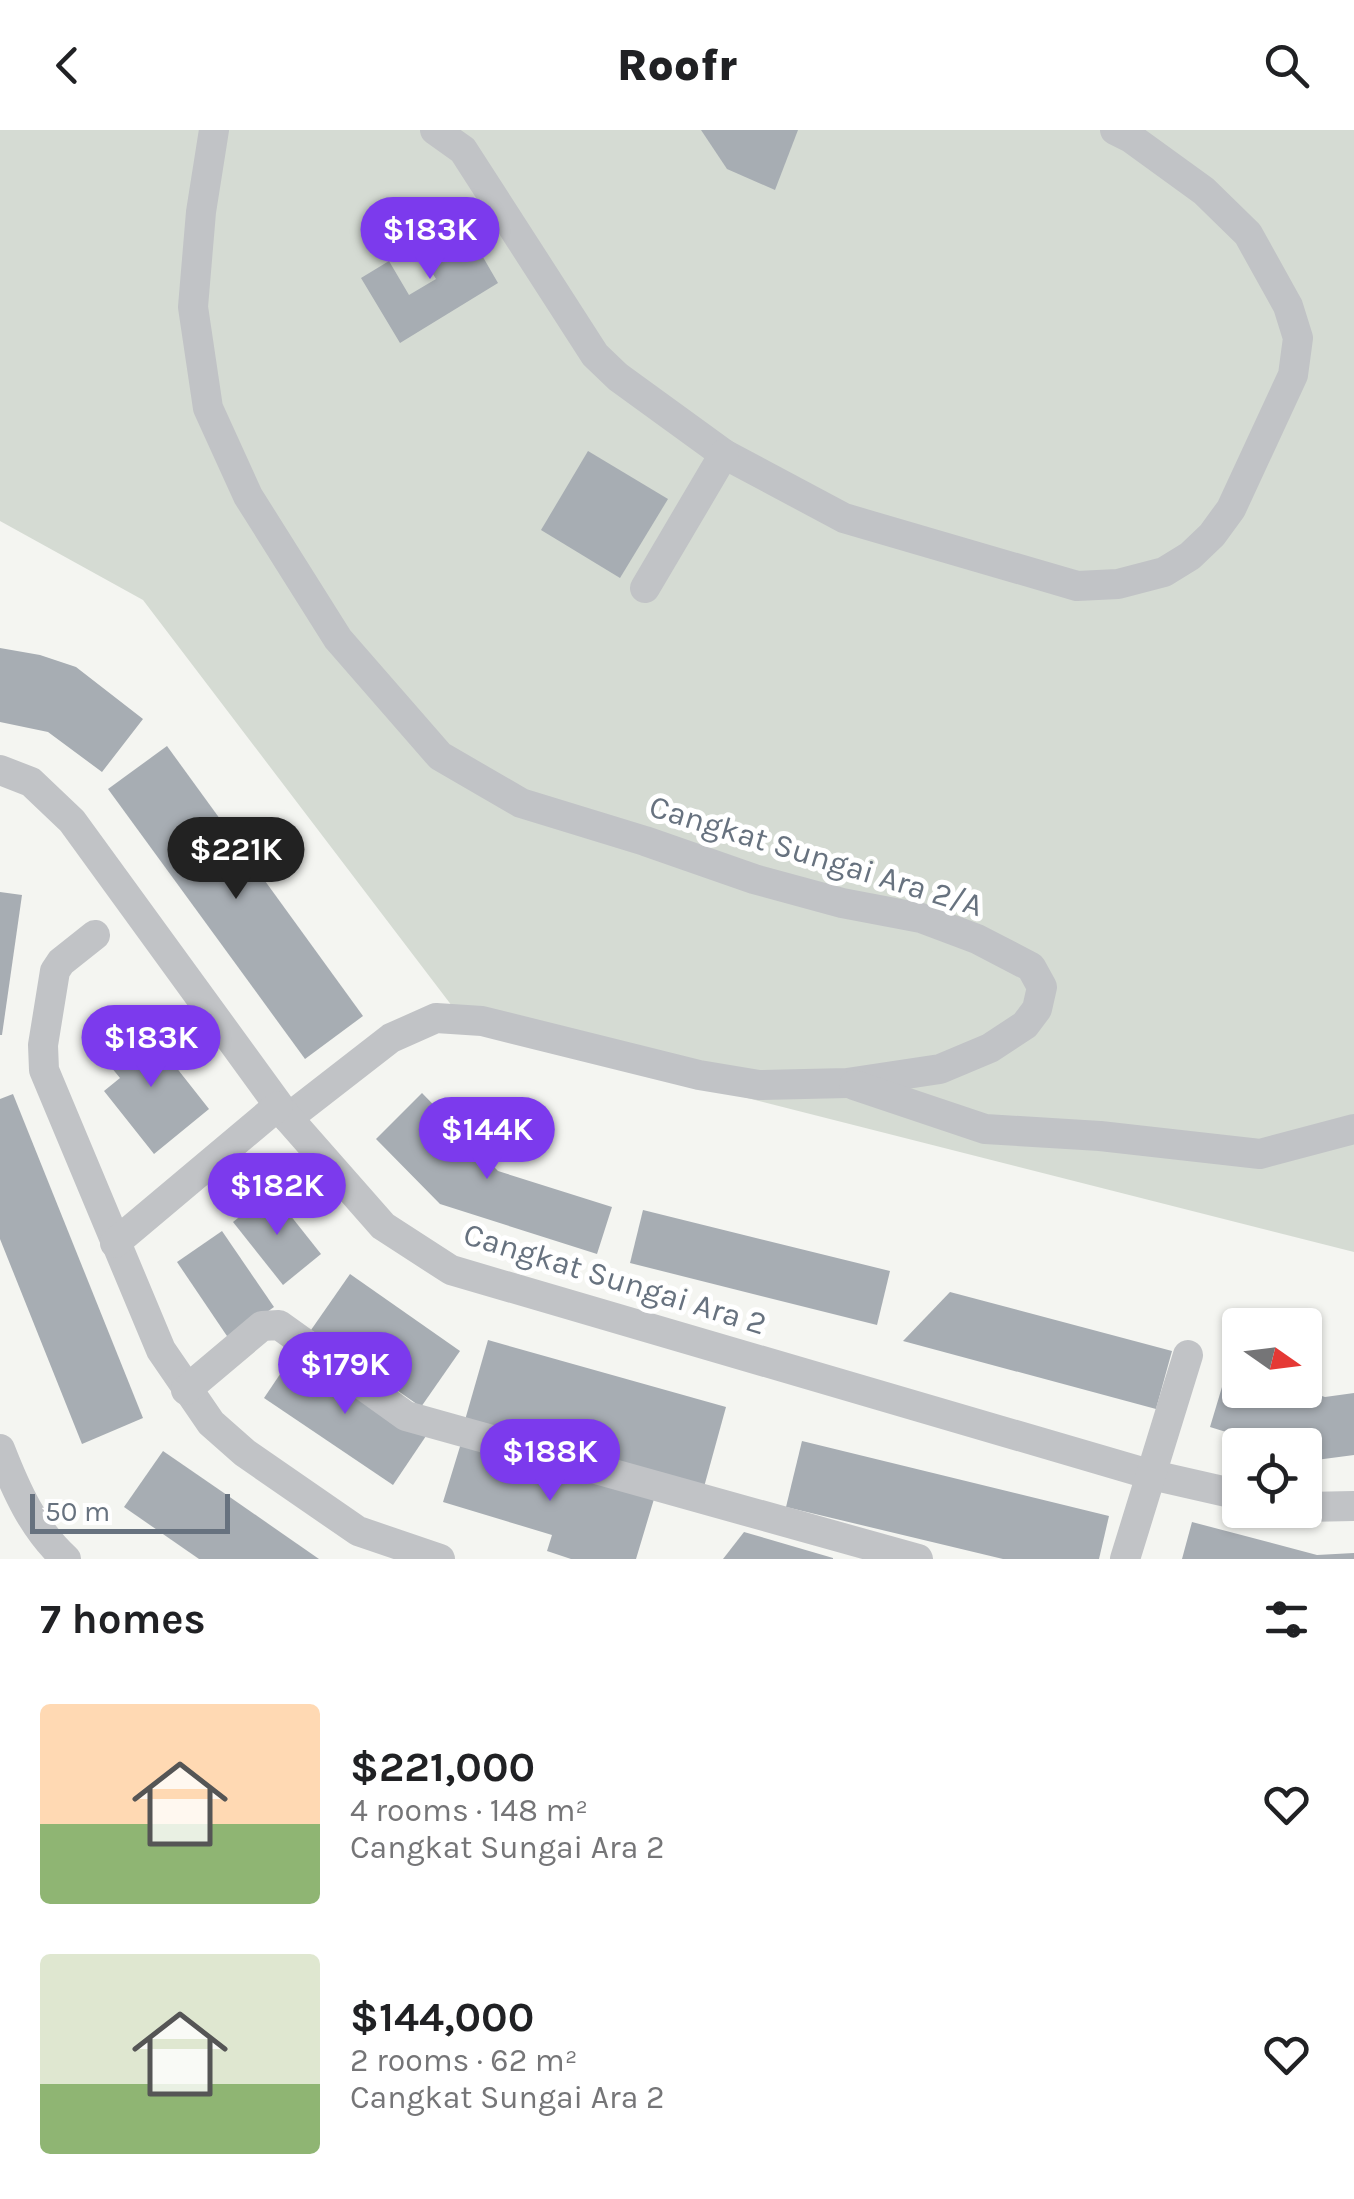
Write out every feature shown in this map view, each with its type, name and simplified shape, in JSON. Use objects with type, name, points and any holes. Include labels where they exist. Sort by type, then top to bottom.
[{"type":"street","name":"Cangkat Sungai Ara 2/A","points":[[115,1243],[283,1112],[392,1038],[436,1018],[482,1020],[699,1075],[760,1085],[846,1082],[940,1069],[990,1048],[1025,1025],[1038,1010],[1042,988],[1032,967],[977,939],[922,918],[842,903],[754,879],[646,840],[520,804],[440,756],[338,640],[248,496],[208,408],[194,306],[200,212],[214,130]]},
{"type":"street","points":[[436,130],[463,150],[595,355],[618,377],[724,454],[844,518],[1077,586],[1118,584],[1164,572],[1190,556],[1212,535],[1231,509],[1293,375],[1298,338],[1288,306],[1248,234],[1204,192],[1115,130]]},
{"type":"street","points":[[645,588],[724,454]]},
{"type":"street","name":"Cangkat Sungai Ara 2","points":[[0,770],[32,782],[72,822],[283,1112],[383,1226],[450,1270],[1152,1475],[1222,1491]]},
{"type":"street","points":[[95,935],[55,971],[43,1045],[44,1070],[161,1350],[211,1423],[245,1452],[358,1531],[440,1559]]},
{"type":"street","points":[[846,1082],[985,1129],[1100,1136],[1260,1154],[1354,1129]]},
{"type":"street","points":[[186,1390],[262,1326],[272,1323],[406,1416],[918,1559]]},
{"type":"street","points":[[1125,1559],[1188,1355]]},
{"type":"street","points":[[0,1449],[18,1496],[48,1542],[66,1559]]},
{"type":"street","points":[[1322,1506],[1354,1506]]},
{"type":"shaded area","points":[[0,130],[1354,130],[1354,1252],[468,1027],[143,600],[0,521]]},
{"type":"building","points":[[701,130],[798,130],[775,190],[727,169]]},
{"type":"building","points":[[436,215],[460,254],[476,245],[498,283],[400,343],[361,278],[389,261],[409,295],[436,279],[408,233]]},
{"type":"building","points":[[588,451],[668,499],[620,578],[541,530]]},
{"type":"building","points":[[0,648],[76,667],[143,719],[102,772],[48,732],[0,722]]},
{"type":"building","points":[[167,746],[363,1016],[305,1059],[108,789]]},
{"type":"building","points":[[0,892],[22,895],[2,1035],[0,1035]]},
{"type":"building","points":[[142,1024],[209,1109],[154,1154],[104,1091],[120,1078],[102,1056]]},
{"type":"building","points":[[422,1093],[498,1171],[612,1207],[597,1254],[440,1204],[376,1139]]},
{"type":"building","points":[[13,1094],[143,1418],[82,1444],[0,1239],[0,1099]]},
{"type":"building","points":[[271,1191],[321,1254],[283,1285],[233,1222]]},
{"type":"building","points":[[643,1210],[890,1271],[877,1325],[630,1263]]},
{"type":"building","points":[[222,1231],[274,1307],[229,1339],[177,1262]]},
{"type":"building","points":[[350,1274],[460,1351],[421,1407],[311,1330]]},
{"type":"building","points":[[950,1292],[1172,1351],[1156,1409],[903,1341]]},
{"type":"building","points":[[488,1340],[726,1407],[704,1487],[465,1420]]},
{"type":"building","points":[[297,1349],[426,1436],[393,1485],[264,1398]]},
{"type":"building","points":[[1222,1387],[1222,1408],[1322,1408],[1322,1396],[1354,1393],[1354,1455],[1322,1459],[1322,1428],[1222,1431],[1210,1427]]},
{"type":"building","points":[[462,1440],[654,1499],[636,1559],[571,1559],[547,1551],[552,1535],[443,1502]]},
{"type":"building","points":[[802,1441],[1109,1516],[1099,1559],[1003,1559],[786,1507]]},
{"type":"building","points":[[163,1451],[319,1559],[199,1559],[124,1507]]},
{"type":"building","points":[[1192,1522],[1317,1555],[1354,1553],[1354,1559],[1182,1559]]},
{"type":"building","points":[[744,1532],[833,1558],[833,1559],[723,1559]]}]
